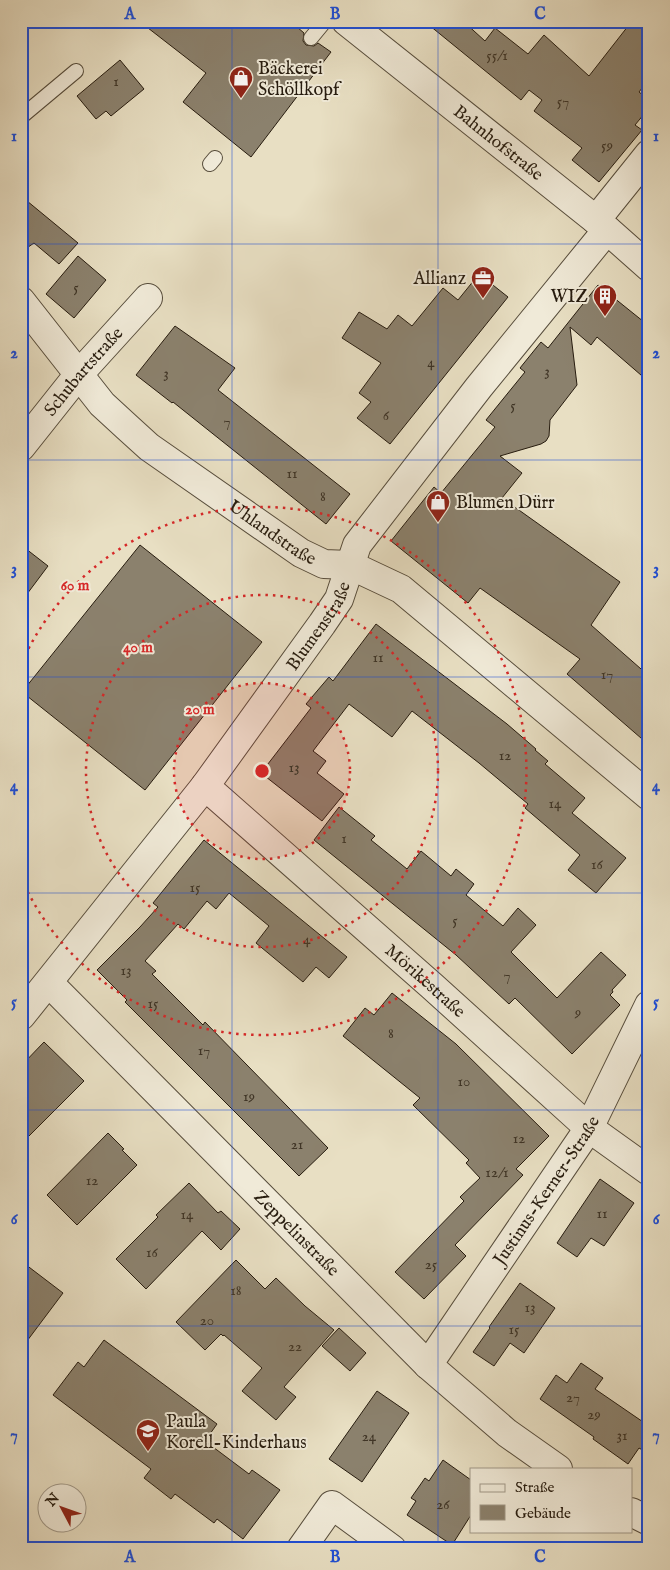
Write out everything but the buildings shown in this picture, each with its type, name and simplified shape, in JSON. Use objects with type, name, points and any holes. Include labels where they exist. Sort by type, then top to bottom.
[{"type":"street","name":"Bahnhofstraße","points":[[346,21],[601,225],[649,268]]},
{"type":"street","name":"Blumenstraße","points":[[21,1016],[205,786],[339,599],[357,546],[601,225],[649,154]]},
{"type":"street","name":"Schubartstraße","points":[[21,447],[79,374],[148,298]]},
{"type":"street","name":"Uhlandstraße","points":[[21,301],[102,404],[149,447],[301,553],[324,564],[350,565],[401,589],[649,796]]},
{"type":"street","name":"Mörikestraße","points":[[205,786],[590,1128],[649,1171]]},
{"type":"street","name":"Zeppelinstraße","points":[[49,983],[428,1366],[507,1433],[557,1468]]},
{"type":"street","name":"Justinus-Kerner-Straße","points":[[428,1366],[590,1128],[649,1005]]},
{"type":"street","points":[[301,1549],[332,1505],[392,1549]]},
{"type":"street","points":[[632,1512],[649,1521]]},
{"type":"lane","points":[[311,38],[326,21]]},
{"type":"lane","points":[[21,117],[76,71]]},
{"type":"place","name":"Bäckerei Schöllkopf","points":[[241,99]]},
{"type":"place","name":"Allianz","points":[[483,299]]},
{"type":"place","name":"WIZ","points":[[605,317]]},
{"type":"place","name":"Blumen Dürr","points":[[438,523]]},
{"type":"place","name":"Paula Korell-Kinderhaus","points":[[148,1452]]}]
